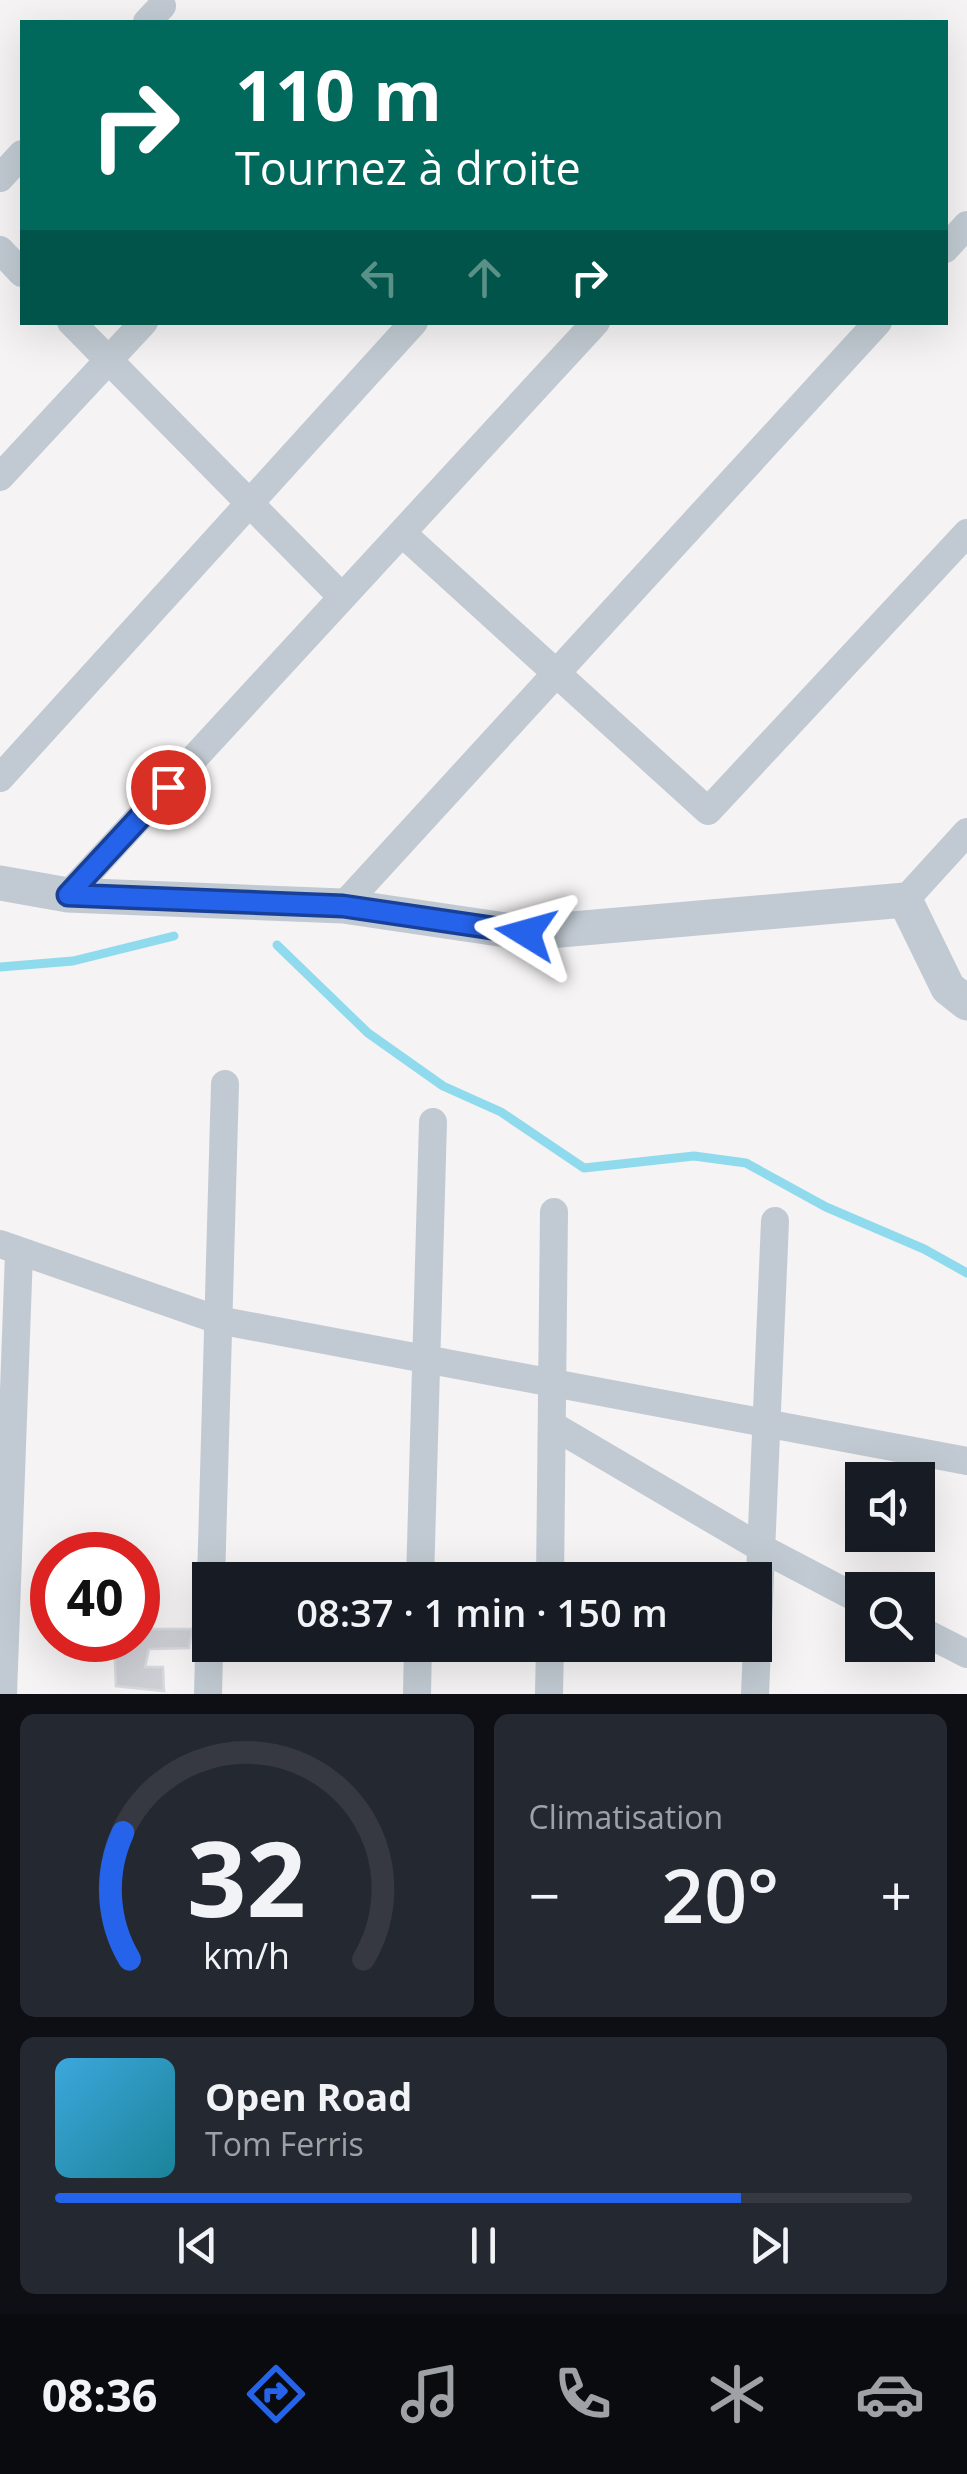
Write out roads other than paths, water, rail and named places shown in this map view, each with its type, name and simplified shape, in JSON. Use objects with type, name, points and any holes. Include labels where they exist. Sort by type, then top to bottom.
[{"type":"street","points":[[0,178],[20,156]]},
{"type":"street","points":[[948,247],[967,226]]},
{"type":"street","points":[[0,250],[20,271]]},
{"type":"street","points":[[74,325],[342,598]]},
{"type":"street","points":[[0,477],[141,325]]},
{"type":"street","points":[[0,778],[411,325]]},
{"type":"street","points":[[68,895],[593,325]]},
{"type":"street","points":[[343,906],[875,325]]},
{"type":"street","points":[[402,533],[708,812],[967,532]]},
{"type":"street","points":[[0,884],[68,895],[343,906],[526,933],[905,900],[967,832]]},
{"type":"street","points":[[905,900],[948,988],[967,1003]]},
{"type":"street","points":[[211,1562],[226,1084]]},
{"type":"street","points":[[420,1562],[433,1122]]},
{"type":"street","points":[[550,1562],[554,1212]]},
{"type":"street","points":[[755,1694],[774,1220]]},
{"type":"street","points":[[2,1694],[9,1249],[218,1320],[967,1461]]},
{"type":"street","points":[[552,1424],[761,1548],[845,1591]]},
{"type":"street","points":[[935,1638],[967,1654]]},
{"type":"street","points":[[208,1694],[209,1662]]},
{"type":"street","points":[[416,1694],[417,1662]]},
{"type":"street","points":[[549,1694],[550,1662]]},
{"type":"waterway","points":[[0,967],[73,961],[174,936]]},
{"type":"waterway","points":[[277,945],[368,1033],[443,1086],[501,1112],[584,1168],[694,1156],[746,1163],[826,1207],[924,1249],[967,1273]]}]
